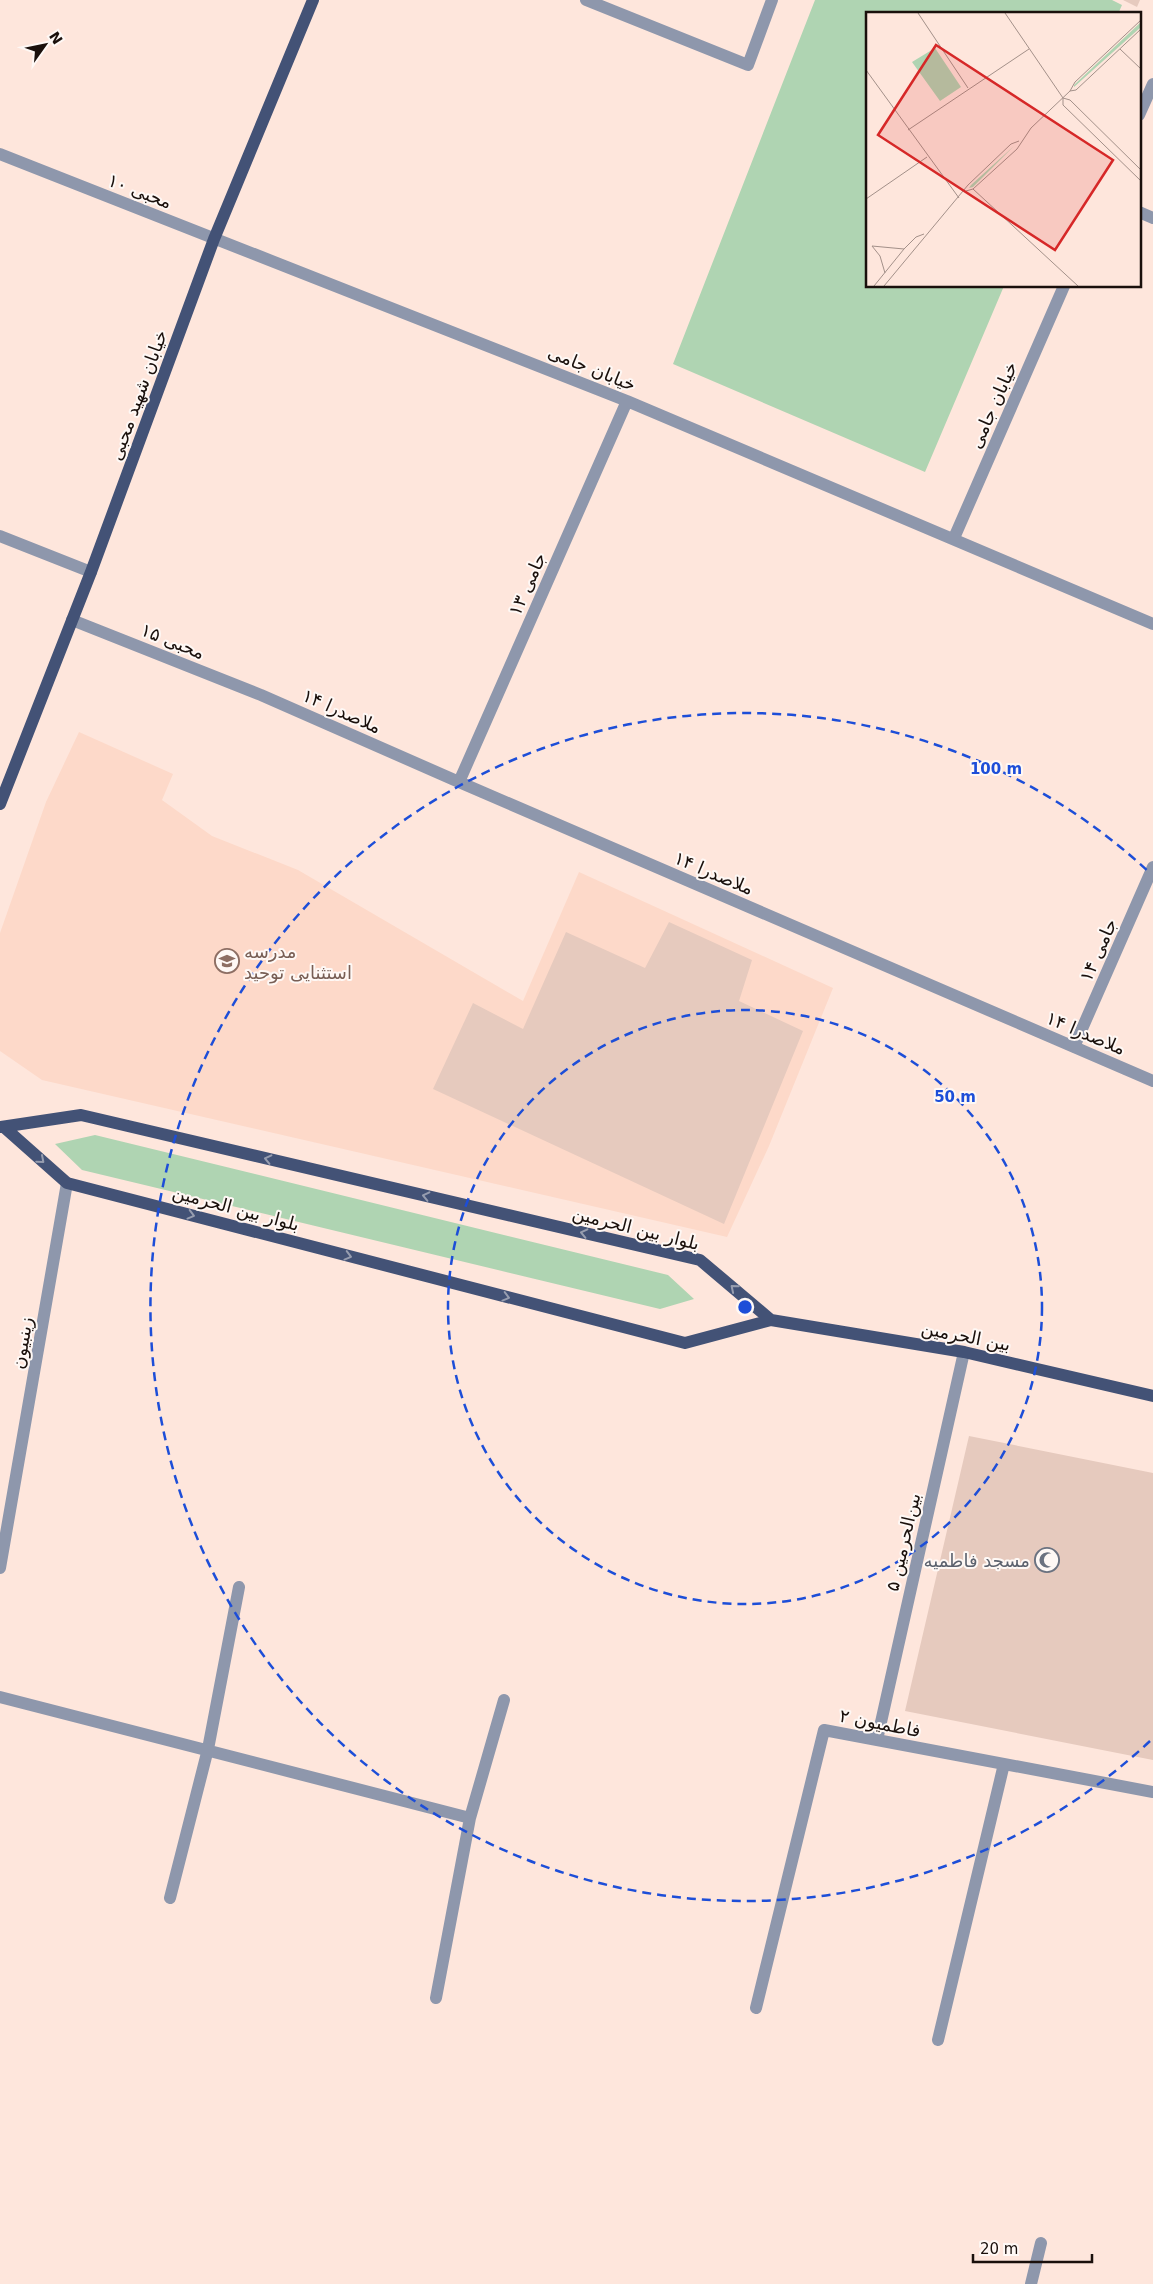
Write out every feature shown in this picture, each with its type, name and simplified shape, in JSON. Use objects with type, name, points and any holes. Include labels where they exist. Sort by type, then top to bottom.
[{"type":"main road","name":"خیابان شهید محبی","points":[[0,804],[91,572],[214,239],[313,0]]},
{"type":"main road","name":"بلوار بین الحرمین","points":[[2,1127],[81,1115],[700,1260],[771,1320]]},
{"type":"main road","name":"بلوار بین الحرمین","points":[[2,1127],[67,1183],[685,1343],[771,1320]]},
{"type":"main road","name":"بین الحرمین","points":[[771,1320],[964,1352],[1153,1396]]},
{"type":"street","points":[[586,0],[748,65],[772,0]]},
{"type":"street","points":[[1140,113],[1153,84]]},
{"type":"street","name":"محبی ۱۰","points":[[0,154],[214,239]]},
{"type":"street","points":[[1140,212],[1153,218]]},
{"type":"street","name":"خیابان جامی","points":[[214,239],[627,400],[1153,624]]},
{"type":"street","name":"خیابان جامی","points":[[954,538],[1063,288]]},
{"type":"street","name":"جامی ۱۳","points":[[459,782],[627,400]]},
{"type":"street","points":[[0,536],[91,572]]},
{"type":"street","name":"محبی ۱۵","points":[[72,620],[261,695]]},
{"type":"street","name":"ملاصدرا ۱۴","points":[[261,695],[1153,1081]]},
{"type":"street","name":"جامی ۱۴","points":[[1074,1047],[1153,868]]},
{"type":"street","name":"زینبیون","points":[[0,1568],[67,1183]]},
{"type":"street","name":"بین‌الحرمین ۵","points":[[877,1740],[964,1352]]},
{"type":"street","points":[[170,1898],[208,1749],[239,1588]]},
{"type":"street","points":[[0,1697],[208,1749],[470,1818]]},
{"type":"street","points":[[436,1998],[470,1818],[504,1700]]},
{"type":"street","name":"فاطمیون ۲","points":[[756,2008],[824,1730],[1153,1792]]},
{"type":"street","points":[[938,2040],[1004,1764]]},
{"type":"street","points":[[1031,2284],[1041,2243]]},
{"type":"shaded area","name":"مدرسه استثنایی توحید","points":[[79,732],[173,774],[162,800],[212,836],[298,870],[523,1001],[579,872],[833,988],[769,1146],[727,1237],[42,1080],[0,1051],[0,933],[46,802]]},
{"type":"green space","points":[[815,0],[1112,0],[1122,5],[1119,12],[866,12],[866,288],[1003,288],[925,472],[673,364]]},
{"type":"green space","points":[[95,1135],[668,1275],[694,1299],[660,1309],[82,1170],[55,1144]]},
{"type":"building","points":[[1123,0],[1140,0],[1137,7]]},
{"type":"building","points":[[669,922],[752,960],[739,1001],[803,1031],[724,1224],[433,1089],[473,1003],[523,1029],[566,932],[645,968]]},
{"type":"building","name":"مسجد فاطمیه","points":[[969,1436],[1153,1473],[1153,1760],[905,1711]]},
{"type":"place","name":"مدرسه استثنایی توحید","points":[[227,961]]},
{"type":"place","name":"مسجد فاطمیه","points":[[1047,1560]]}]
